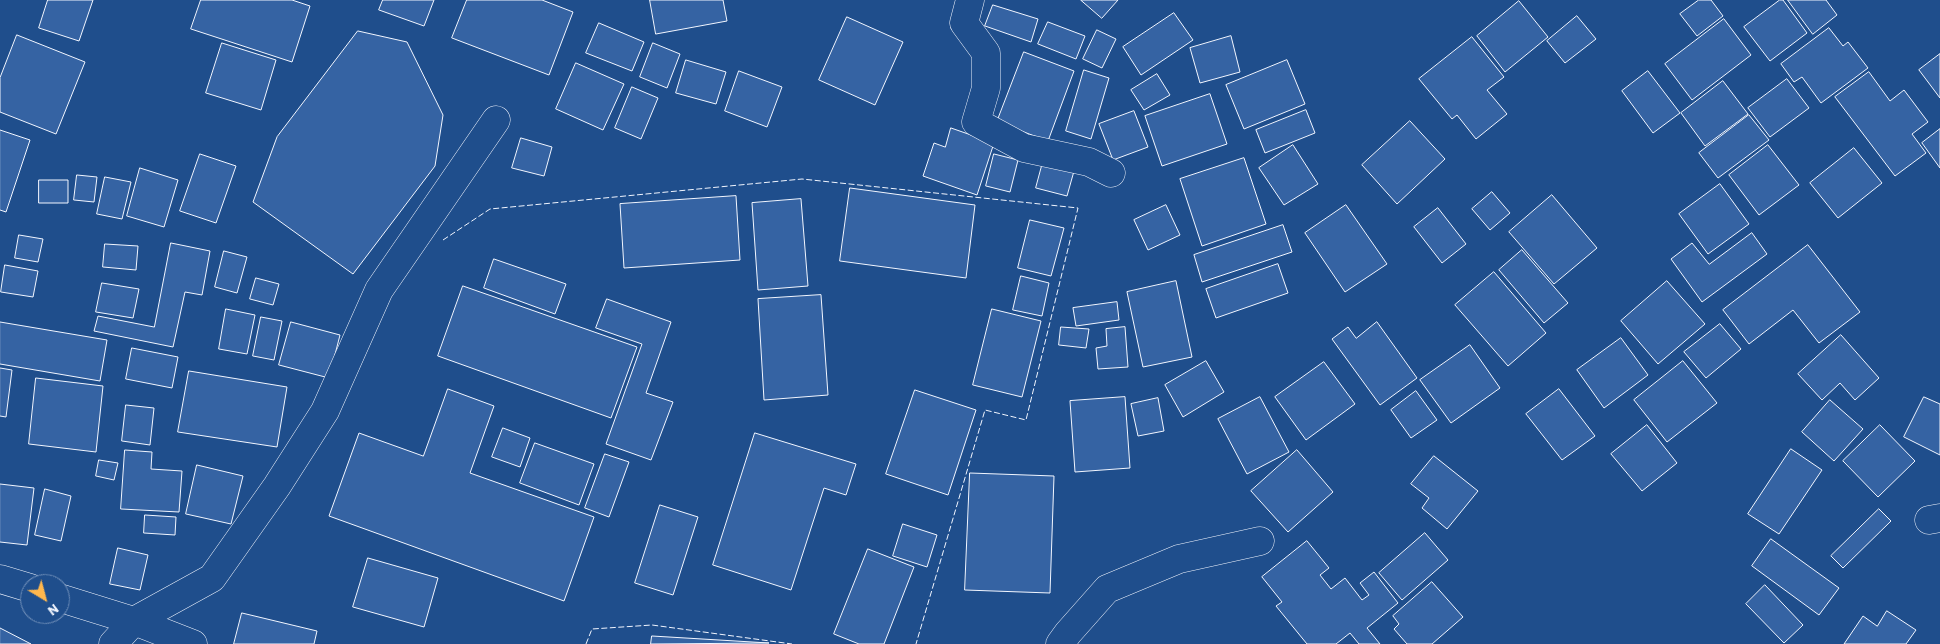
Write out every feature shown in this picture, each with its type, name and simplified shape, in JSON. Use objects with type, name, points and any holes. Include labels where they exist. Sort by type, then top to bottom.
[{"type":"street","points":[[970,0],[964,23],[986,53],[986,88],[976,122],[1024,148],[1089,162],[1111,173]]},
{"type":"street","points":[[113,644],[134,620],[212,578],[277,486],[325,412],[378,290],[496,120]]},
{"type":"street","points":[[1060,644],[1107,589],[1178,559],[1260,541]]},
{"type":"street","points":[[0,579],[20,585]]},
{"type":"street","points":[[70,601],[134,620],[193,644]]},
{"type":"building","points":[[48,0],[93,0],[79,41],[39,28]]},
{"type":"building","points":[[201,0],[292,0],[310,6],[292,62],[191,29]]},
{"type":"building","points":[[383,0],[434,0],[424,26],[379,10]]},
{"type":"building","points":[[467,0],[542,0],[573,12],[549,75],[452,38]]},
{"type":"building","points":[[650,0],[723,0],[727,21],[656,34]]},
{"type":"building","points":[[1081,0],[1118,0],[1102,18]]},
{"type":"building","points":[[1699,0],[1711,0],[1723,16],[1697,36],[1680,14]]},
{"type":"building","points":[[1780,0],[1783,0],[1807,33],[1770,61],[1744,27]]},
{"type":"building","points":[[1788,0],[1826,0],[1837,15],[1813,34]]},
{"type":"building","points":[[1519,1],[1548,37],[1505,72],[1477,36]]},
{"type":"building","points":[[993,5],[1038,19],[1031,42],[985,26]]},
{"type":"building","points":[[1174,13],[1193,40],[1141,75],[1123,47]]},
{"type":"building","points":[[1577,16],[1596,39],[1565,63],[1547,41]]},
{"type":"building","points":[[847,17],[903,42],[875,105],[819,80]]},
{"type":"building","points":[[1724,19],[1751,55],[1692,100],[1665,64]]},
{"type":"building","points":[[1048,22],[1085,36],[1076,59],[1038,44]]},
{"type":"building","points":[[599,23],[644,42],[632,71],[586,53]]},
{"type":"building","points":[[1829,28],[1843,46],[1848,42],[1868,68],[1821,103],[1802,77],[1794,82],[1781,64]]},
{"type":"building","points":[[1097,30],[1116,39],[1102,68],[1083,59]]},
{"type":"building","points":[[358,31],[407,42],[443,115],[435,166],[353,274],[253,202],[277,137]]},
{"type":"building","points":[[17,35],[85,62],[56,134],[0,112],[0,78]]},
{"type":"building","points":[[1231,36],[1240,72],[1200,83],[1190,48]]},
{"type":"building","points":[[1472,37],[1504,77],[1487,90],[1507,114],[1476,139],[1457,115],[1452,119],[1419,79]]},
{"type":"building","points":[[222,43],[276,60],[261,110],[206,93]]},
{"type":"building","points":[[653,43],[680,54],[667,88],[640,77]]},
{"type":"building","points":[[1024,52],[1074,71],[1048,141],[997,122]]},
{"type":"building","points":[[1940,54],[1940,98],[1919,70]]},
{"type":"building","points":[[686,60],[726,72],[716,104],[676,93]]},
{"type":"building","points":[[1287,60],[1305,104],[1244,129],[1226,85]]},
{"type":"building","points":[[576,63],[624,84],[603,130],[556,109]]},
{"type":"building","points":[[1084,70],[1109,78],[1091,139],[1066,131]]},
{"type":"building","points":[[739,71],[782,87],[767,127],[725,111]]},
{"type":"building","points":[[1648,71],[1680,113],[1653,133],[1622,91]]},
{"type":"building","points":[[1869,72],[1890,101],[1904,90],[1928,122],[1912,134],[1926,153],[1895,176],[1835,97]]},
{"type":"building","points":[[1157,74],[1170,95],[1144,110],[1131,90]]},
{"type":"building","points":[[1787,79],[1809,108],[1770,137],[1748,108]]},
{"type":"building","points":[[1723,81],[1748,114],[1705,146],[1681,113]]},
{"type":"building","points":[[632,87],[658,98],[641,139],[615,128]]},
{"type":"building","points":[[1210,94],[1227,144],[1162,166],[1145,116]]},
{"type":"building","points":[[1306,110],[1315,133],[1265,153],[1256,130]]},
{"type":"building","points":[[1134,111],[1148,147],[1113,160],[1099,124]]},
{"type":"building","points":[[1749,115],[1769,140],[1718,178],[1699,153]]},
{"type":"building","points":[[1410,121],[1445,159],[1397,204],[1362,165]]},
{"type":"building","points":[[951,128],[994,143],[977,195],[923,176],[934,143],[945,147]]},
{"type":"building","points":[[1940,129],[1940,168],[1922,143]]},
{"type":"building","points":[[0,130],[30,140],[6,212],[0,210]]},
{"type":"building","points":[[521,138],[552,147],[544,176],[512,168]]},
{"type":"building","points":[[1293,145],[1318,184],[1284,205],[1259,168]]},
{"type":"building","points":[[1768,145],[1799,185],[1759,215],[1729,175]]},
{"type":"building","points":[[1854,148],[1882,183],[1838,218],[1810,183]]},
{"type":"building","points":[[200,154],[236,166],[216,223],[180,211]]},
{"type":"building","points":[[994,154],[1018,160],[1010,192],[986,186]]},
{"type":"building","points":[[1244,158],[1266,224],[1202,246],[1180,179]]},
{"type":"building","points":[[1043,162],[1074,171],[1067,196],[1036,188]]},
{"type":"building","points":[[140,168],[178,180],[164,227],[127,216]]},
{"type":"building","points":[[77,175],[97,177],[94,202],[74,200]]},
{"type":"building","points":[[105,177],[131,182],[122,219],[97,214]]},
{"type":"building","points":[[39,180],[68,180],[68,203],[39,203]]},
{"type":"building","points":[[1720,184],[1749,224],[1708,254],[1679,214]]},
{"type":"building","points":[[850,188],[975,205],[966,278],[840,261]]},
{"type":"building","points":[[1492,192],[1510,213],[1490,230],[1472,209]]},
{"type":"building","points":[[1552,195],[1597,248],[1554,284],[1509,232]]},
{"type":"building","points":[[736,196],[740,260],[624,268],[620,204]]},
{"type":"building","points":[[801,199],[808,286],[758,290],[752,203]]},
{"type":"building","points":[[1166,205],[1180,235],[1148,250],[1134,220]]},
{"type":"building","points":[[1346,205],[1387,264],[1345,292],[1305,233]]},
{"type":"building","points":[[1438,208],[1466,244],[1442,263],[1414,227]]},
{"type":"building","points":[[1030,220],[1064,228],[1051,276],[1018,268]]},
{"type":"building","points":[[1283,225],[1292,252],[1202,282],[1194,255]]},
{"type":"building","points":[[1752,233],[1767,254],[1702,302],[1671,259],[1692,243],[1709,264]]},
{"type":"building","points":[[19,235],[43,239],[38,262],[15,258]]},
{"type":"building","points":[[171,243],[210,251],[202,295],[185,292],[173,347],[94,331],[98,316],[154,327]]},
{"type":"building","points":[[105,244],[138,246],[136,270],[103,267]]},
{"type":"building","points":[[1808,245],[1860,312],[1819,343],[1793,310],[1749,344],[1723,310]]},
{"type":"building","points":[[1522,250],[1568,303],[1544,323],[1499,270]]},
{"type":"building","points":[[224,251],[247,257],[237,293],[215,287]]},
{"type":"building","points":[[494,259],[566,284],[555,314],[484,288]]},
{"type":"building","points":[[1278,264],[1288,293],[1216,318],[1206,289]]},
{"type":"building","points":[[5,265],[38,271],[33,297],[1,292]]},
{"type":"building","points":[[1494,272],[1546,333],[1508,366],[1455,305]]},
{"type":"building","points":[[1021,276],[1049,283],[1042,316],[1013,310]]},
{"type":"building","points":[[256,278],[279,284],[273,305],[250,299]]},
{"type":"building","points":[[1176,281],[1192,357],[1143,367],[1127,292]]},
{"type":"building","points":[[1667,281],[1705,324],[1658,364],[1621,321]]},
{"type":"building","points":[[102,283],[139,289],[133,318],[96,312]]},
{"type":"building","points":[[463,286],[637,347],[611,418],[438,356]]},
{"type":"building","points":[[821,295],[828,395],[764,400],[758,299]]},
{"type":"building","points":[[607,299],[671,322],[646,393],[673,402],[651,460],[606,444],[642,344],[596,328]]},
{"type":"building","points":[[1117,302],[1119,320],[1076,326],[1073,308]]},
{"type":"building","points":[[226,309],[255,315],[247,354],[219,349]]},
{"type":"building","points":[[992,309],[1041,321],[1022,397],[973,385]]},
{"type":"building","points":[[261,317],[282,321],[274,360],[253,356]]},
{"type":"building","points":[[0,322],[107,340],[100,381],[0,364]]},
{"type":"building","points":[[291,322],[340,335],[329,378],[279,365]]},
{"type":"building","points":[[1377,322],[1417,378],[1380,405],[1332,339],[1348,327],[1356,338]]},
{"type":"building","points":[[1720,324],[1741,349],[1706,378],[1684,352]]},
{"type":"building","points":[[1061,327],[1089,329],[1086,348],[1059,345]]},
{"type":"building","points":[[1125,327],[1128,367],[1098,369],[1096,348],[1107,346],[1106,329]]},
{"type":"building","points":[[1841,335],[1879,378],[1855,400],[1840,383],[1822,400],[1798,374]]},
{"type":"building","points":[[1621,338],[1648,375],[1604,408],[1577,370]]},
{"type":"building","points":[[1470,345],[1500,388],[1451,423],[1420,380]]},
{"type":"building","points":[[132,348],[178,357],[172,388],[126,379]]},
{"type":"building","points":[[1206,361],[1224,392],[1183,417],[1165,385]]},
{"type":"building","points":[[1683,361],[1717,403],[1667,442],[1634,400]]},
{"type":"building","points":[[1324,362],[1355,404],[1306,440],[1275,397]]},
{"type":"building","points":[[0,368],[12,370],[6,417],[0,416]]},
{"type":"building","points":[[189,371],[287,387],[277,447],[178,432]]},
{"type":"building","points":[[36,378],[103,386],[96,452],[29,444]]},
{"type":"building","points":[[448,389],[494,406],[470,473],[594,517],[564,601],[329,516],[359,433],[423,456]]},
{"type":"building","points":[[1559,389],[1595,436],[1562,460],[1526,414]]},
{"type":"building","points":[[915,390],[976,410],[948,495],[886,474]]},
{"type":"building","points":[[1416,391],[1437,420],[1411,438],[1391,410]]},
{"type":"building","points":[[1125,397],[1130,468],[1075,472],[1070,401]]},
{"type":"building","points":[[1260,397],[1289,452],[1247,474],[1218,419]]},
{"type":"building","points":[[1924,397],[1940,404],[1940,455],[1904,437]]},
{"type":"building","points":[[1158,398],[1164,431],[1138,436],[1131,404]]},
{"type":"building","points":[[1830,400],[1863,429],[1834,461],[1802,432]]},
{"type":"building","points":[[126,405],[154,408],[150,445],[122,441]]},
{"type":"building","points":[[1647,425],[1677,463],[1642,491],[1611,454]]},
{"type":"building","points":[[1880,425],[1915,461],[1878,497],[1843,461]]},
{"type":"building","points":[[503,428],[530,438],[520,467],[492,457]]},
{"type":"building","points":[[755,433],[856,464],[846,495],[824,488],[791,590],[713,565]]},
{"type":"building","points":[[535,443],[594,464],[579,505],[520,483]]},
{"type":"building","points":[[1791,449],[1822,470],[1779,534],[1748,514]]},
{"type":"building","points":[[125,450],[152,452],[151,469],[182,471],[179,512],[121,509]]},
{"type":"building","points":[[1297,450],[1333,492],[1288,532],[1251,491]]},
{"type":"building","points":[[605,454],[629,462],[609,517],[585,508]]},
{"type":"building","points":[[1434,456],[1478,491],[1447,529],[1422,508],[1429,498],[1411,484]]},
{"type":"building","points":[[99,460],[118,463],[114,480],[96,476]]},
{"type":"building","points":[[197,465],[243,476],[231,524],[186,514]]},
{"type":"building","points":[[970,473],[1054,476],[1050,593],[965,590]]},
{"type":"building","points":[[0,484],[34,488],[27,545],[0,542]]},
{"type":"building","points":[[45,489],[71,496],[61,541],[35,535]]},
{"type":"building","points":[[660,505],[698,517],[673,595],[635,583]]},
{"type":"building","points":[[1879,509],[1891,521],[1843,568],[1831,556]]},
{"type":"building","points":[[145,515],[176,517],[175,535],[144,533]]},
{"type":"building","points":[[903,524],[937,535],[927,567],[893,556]]},
{"type":"building","points":[[1425,533],[1448,560],[1402,600],[1379,573]]},
{"type":"building","points":[[1771,539],[1839,588],[1819,615],[1752,566]]},
{"type":"building","points":[[1307,541],[1329,568],[1320,575],[1331,589],[1345,578],[1362,600],[1369,595],[1360,583],[1374,572],[1398,603],[1367,628],[1380,644],[1359,644],[1350,633],[1336,644],[1307,644],[1276,606],[1282,602],[1262,577]]},
{"type":"building","points":[[118,548],[148,555],[140,590],[110,584]]},
{"type":"building","points":[[868,549],[914,567],[884,644],[859,644],[834,634]]},
{"type":"building","points":[[368,558],[438,578],[424,627],[353,607]]},
{"type":"building","points":[[1432,582],[1463,617],[1432,644],[1407,644],[1394,629],[1399,624],[1393,616]]},
{"type":"building","points":[[1765,585],[1803,625],[1784,643],[1746,604]]},
{"type":"building","points":[[1887,611],[1916,630],[1906,644],[1844,644],[1863,616],[1877,626]]},
{"type":"building","points":[[242,613],[317,631],[314,644],[234,644]]},
{"type":"building","points":[[0,628],[31,644],[0,644]]},
{"type":"building","points":[[652,636],[769,643],[651,644]]},
{"type":"fence","points":[[443,240],[490,209],[802,179],[1078,208],[1026,420],[985,410],[916,644]]},
{"type":"fence","points":[[586,644],[592,629],[652,625],[792,644]]}]
